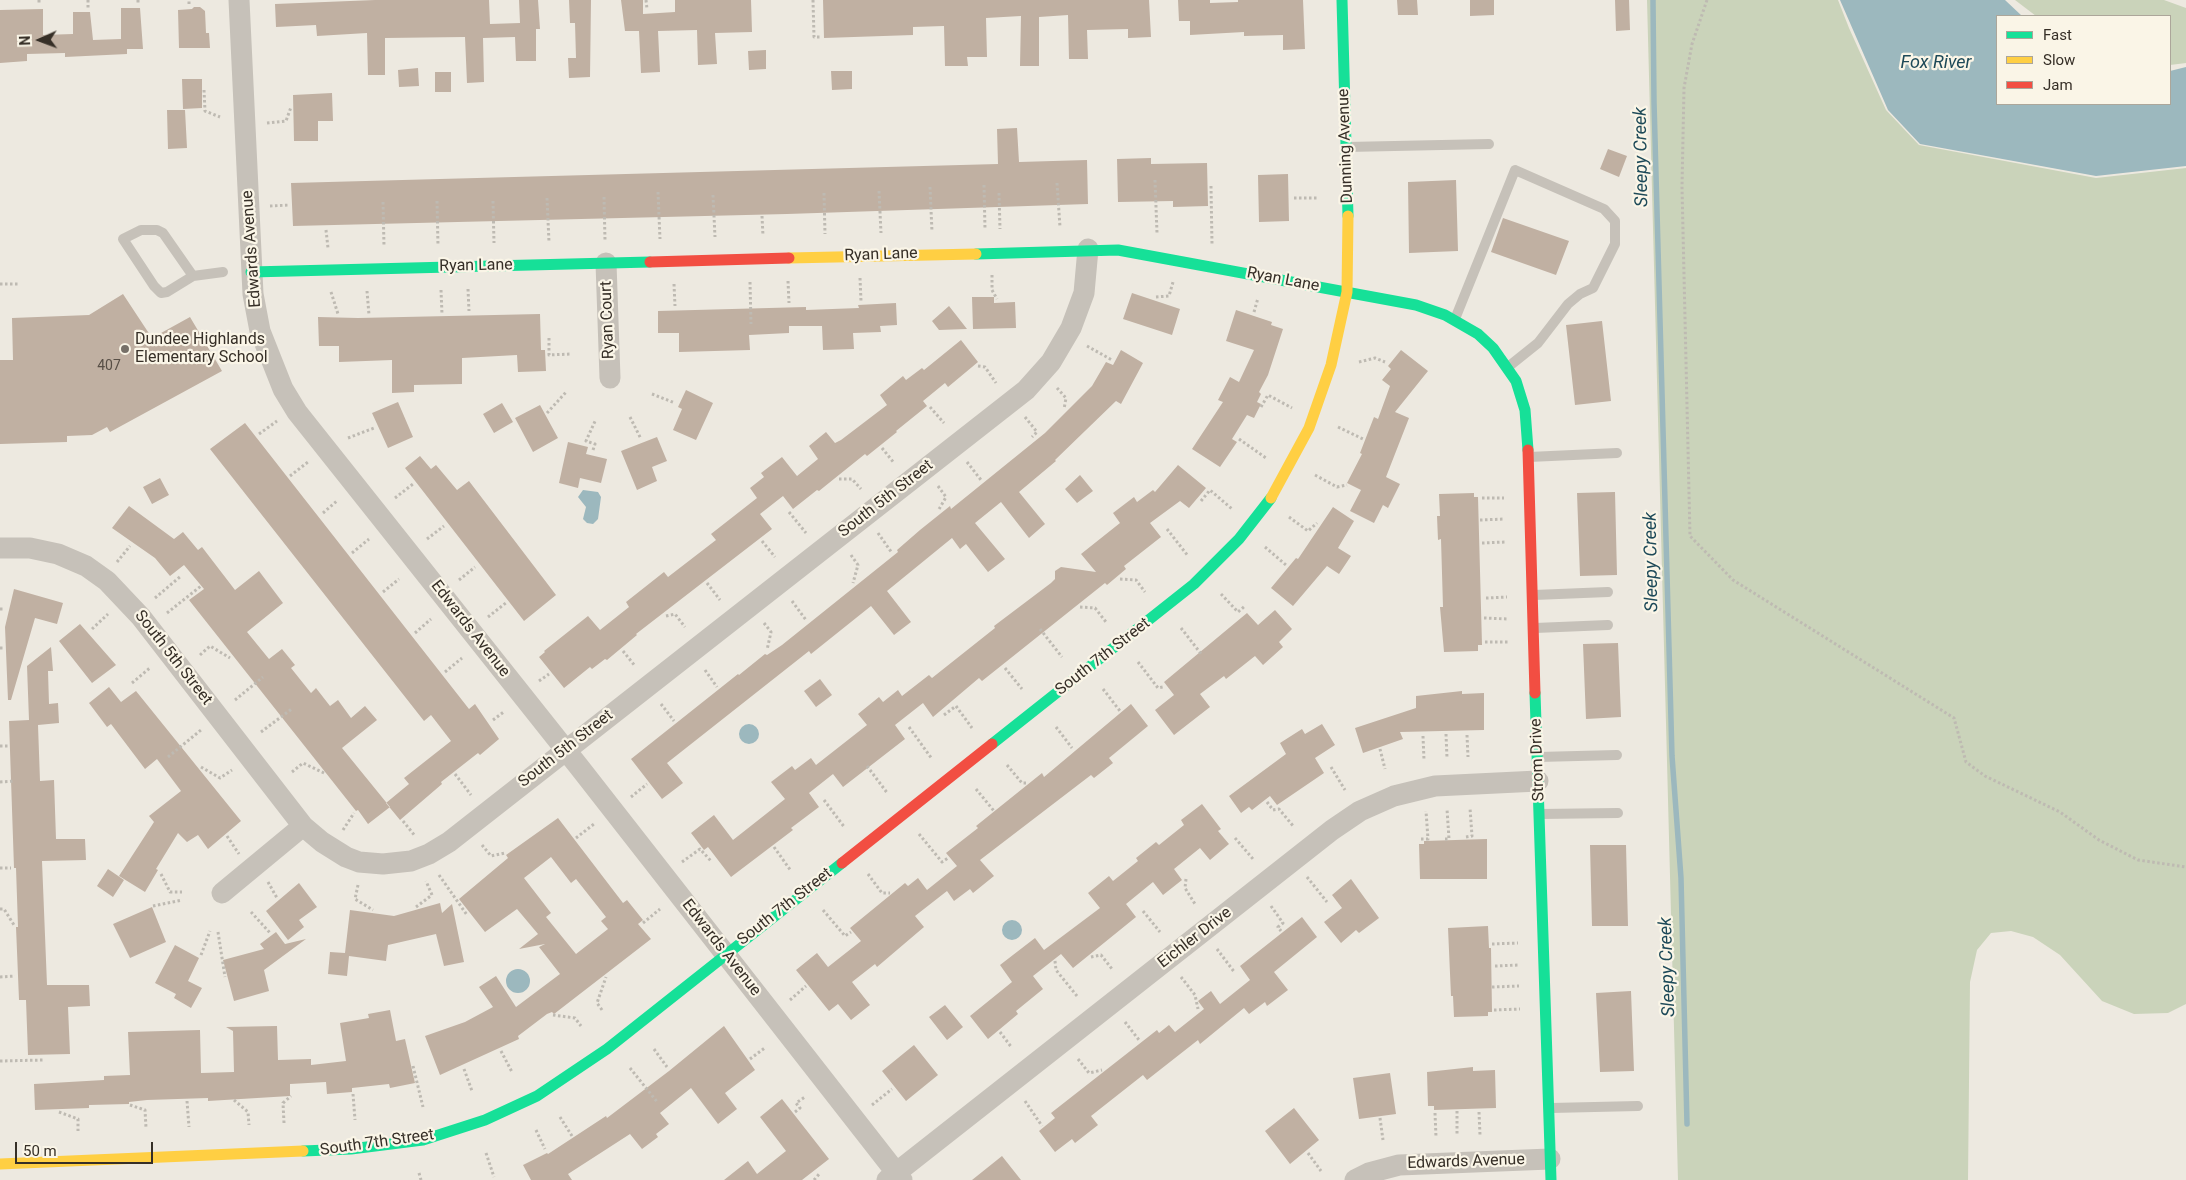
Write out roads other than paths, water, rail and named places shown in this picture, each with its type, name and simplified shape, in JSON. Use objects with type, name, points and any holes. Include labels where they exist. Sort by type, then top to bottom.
[{"type":"street","name":"Edwards Avenue","points":[[239,0],[251,272],[260,330],[272,366],[287,396],[726,954],[895,1178]]},
{"type":"street","name":"Dunning Avenue","points":[[1342,0],[1349,257],[1347,292]]},
{"type":"street","name":"Ryan Lane","points":[[251,272],[1088,249],[1118,250],[1150,254],[1426,308],[1454,320],[1478,334],[1493,348]]},
{"type":"street","name":"South 5th Street","points":[[0,548],[30,548],[58,554],[86,566],[107,581],[141,617],[303,826],[335,851],[359,862],[383,864],[410,861],[436,851],[449,842],[1036,380],[1059,351],[1076,317],[1086,281],[1088,249]]},
{"type":"street","name":"Ryan Court","points":[[606,263],[610,378]]},
{"type":"street","name":"South 7th Street","points":[[0,1164],[342,1150],[423,1140],[485,1120],[538,1096],[599,1055],[1186,592],[1229,550],[1270,500],[1309,428],[1330,370],[1347,292]]},
{"type":"street","name":"Strom Drive","points":[[1493,348],[1508,368],[1518,387],[1525,410],[1533,595],[1547,1108],[1551,1180]]},
{"type":"street","name":"Eichler Drive","points":[[895,1178],[1332,830],[1360,811],[1394,796],[1436,786],[1538,781]]},
{"type":"street","points":[[222,893],[303,826]]},
{"type":"street","name":"Edwards Avenue","points":[[1355,1180],[1369,1173],[1399,1165],[1550,1159]]},
{"type":"lane","points":[[1346,147],[1490,144]]},
{"type":"lane","points":[[1454,320],[1515,170],[1604,209],[1615,221],[1615,244],[1594,288],[1580,294],[1568,304],[1538,343],[1508,368]]},
{"type":"lane","points":[[193,276],[163,233],[157,230],[141,230],[123,239],[154,286],[161,293],[167,292],[193,276],[223,272]]},
{"type":"lane","points":[[1528,457],[1617,453]]},
{"type":"lane","points":[[1533,595],[1608,592]]},
{"type":"lane","points":[[1534,628],[1608,625]]},
{"type":"lane","points":[[1537,757],[1617,755]]},
{"type":"lane","points":[[1539,814],[1618,813]]},
{"type":"lane","points":[[1547,1108],[1638,1106]]},
{"type":"water","name":"Fox River","points":[[1840,0],[2005,0],[2021,15],[1996,15],[1996,105],[2171,105],[2171,71],[2186,67],[2186,166],[2096,176],[1920,144],[1888,110]]},
{"type":"water","points":[[583,490],[598,492],[601,497],[598,519],[593,524],[587,523],[583,519],[586,507],[578,497]]},
{"type":"water","points":[[745,724],[753,724],[759,730],[759,738],[753,744],[745,744],[739,738],[739,730]]},
{"type":"water","points":[[1012,920],[1019,923],[1022,930],[1019,937],[1012,940],[1005,937],[1002,930],[1005,923]]},
{"type":"water","points":[[518,969],[526,973],[530,981],[526,989],[518,993],[510,989],[506,981],[510,973]]},
{"type":"waterway","name":"Sleepy Creek","points":[[1653,0],[1654,102],[1672,756],[1681,878],[1687,1124]]},
{"type":"place","name":"Dundee Highlands Elementary School","points":[[125,349]]}]
